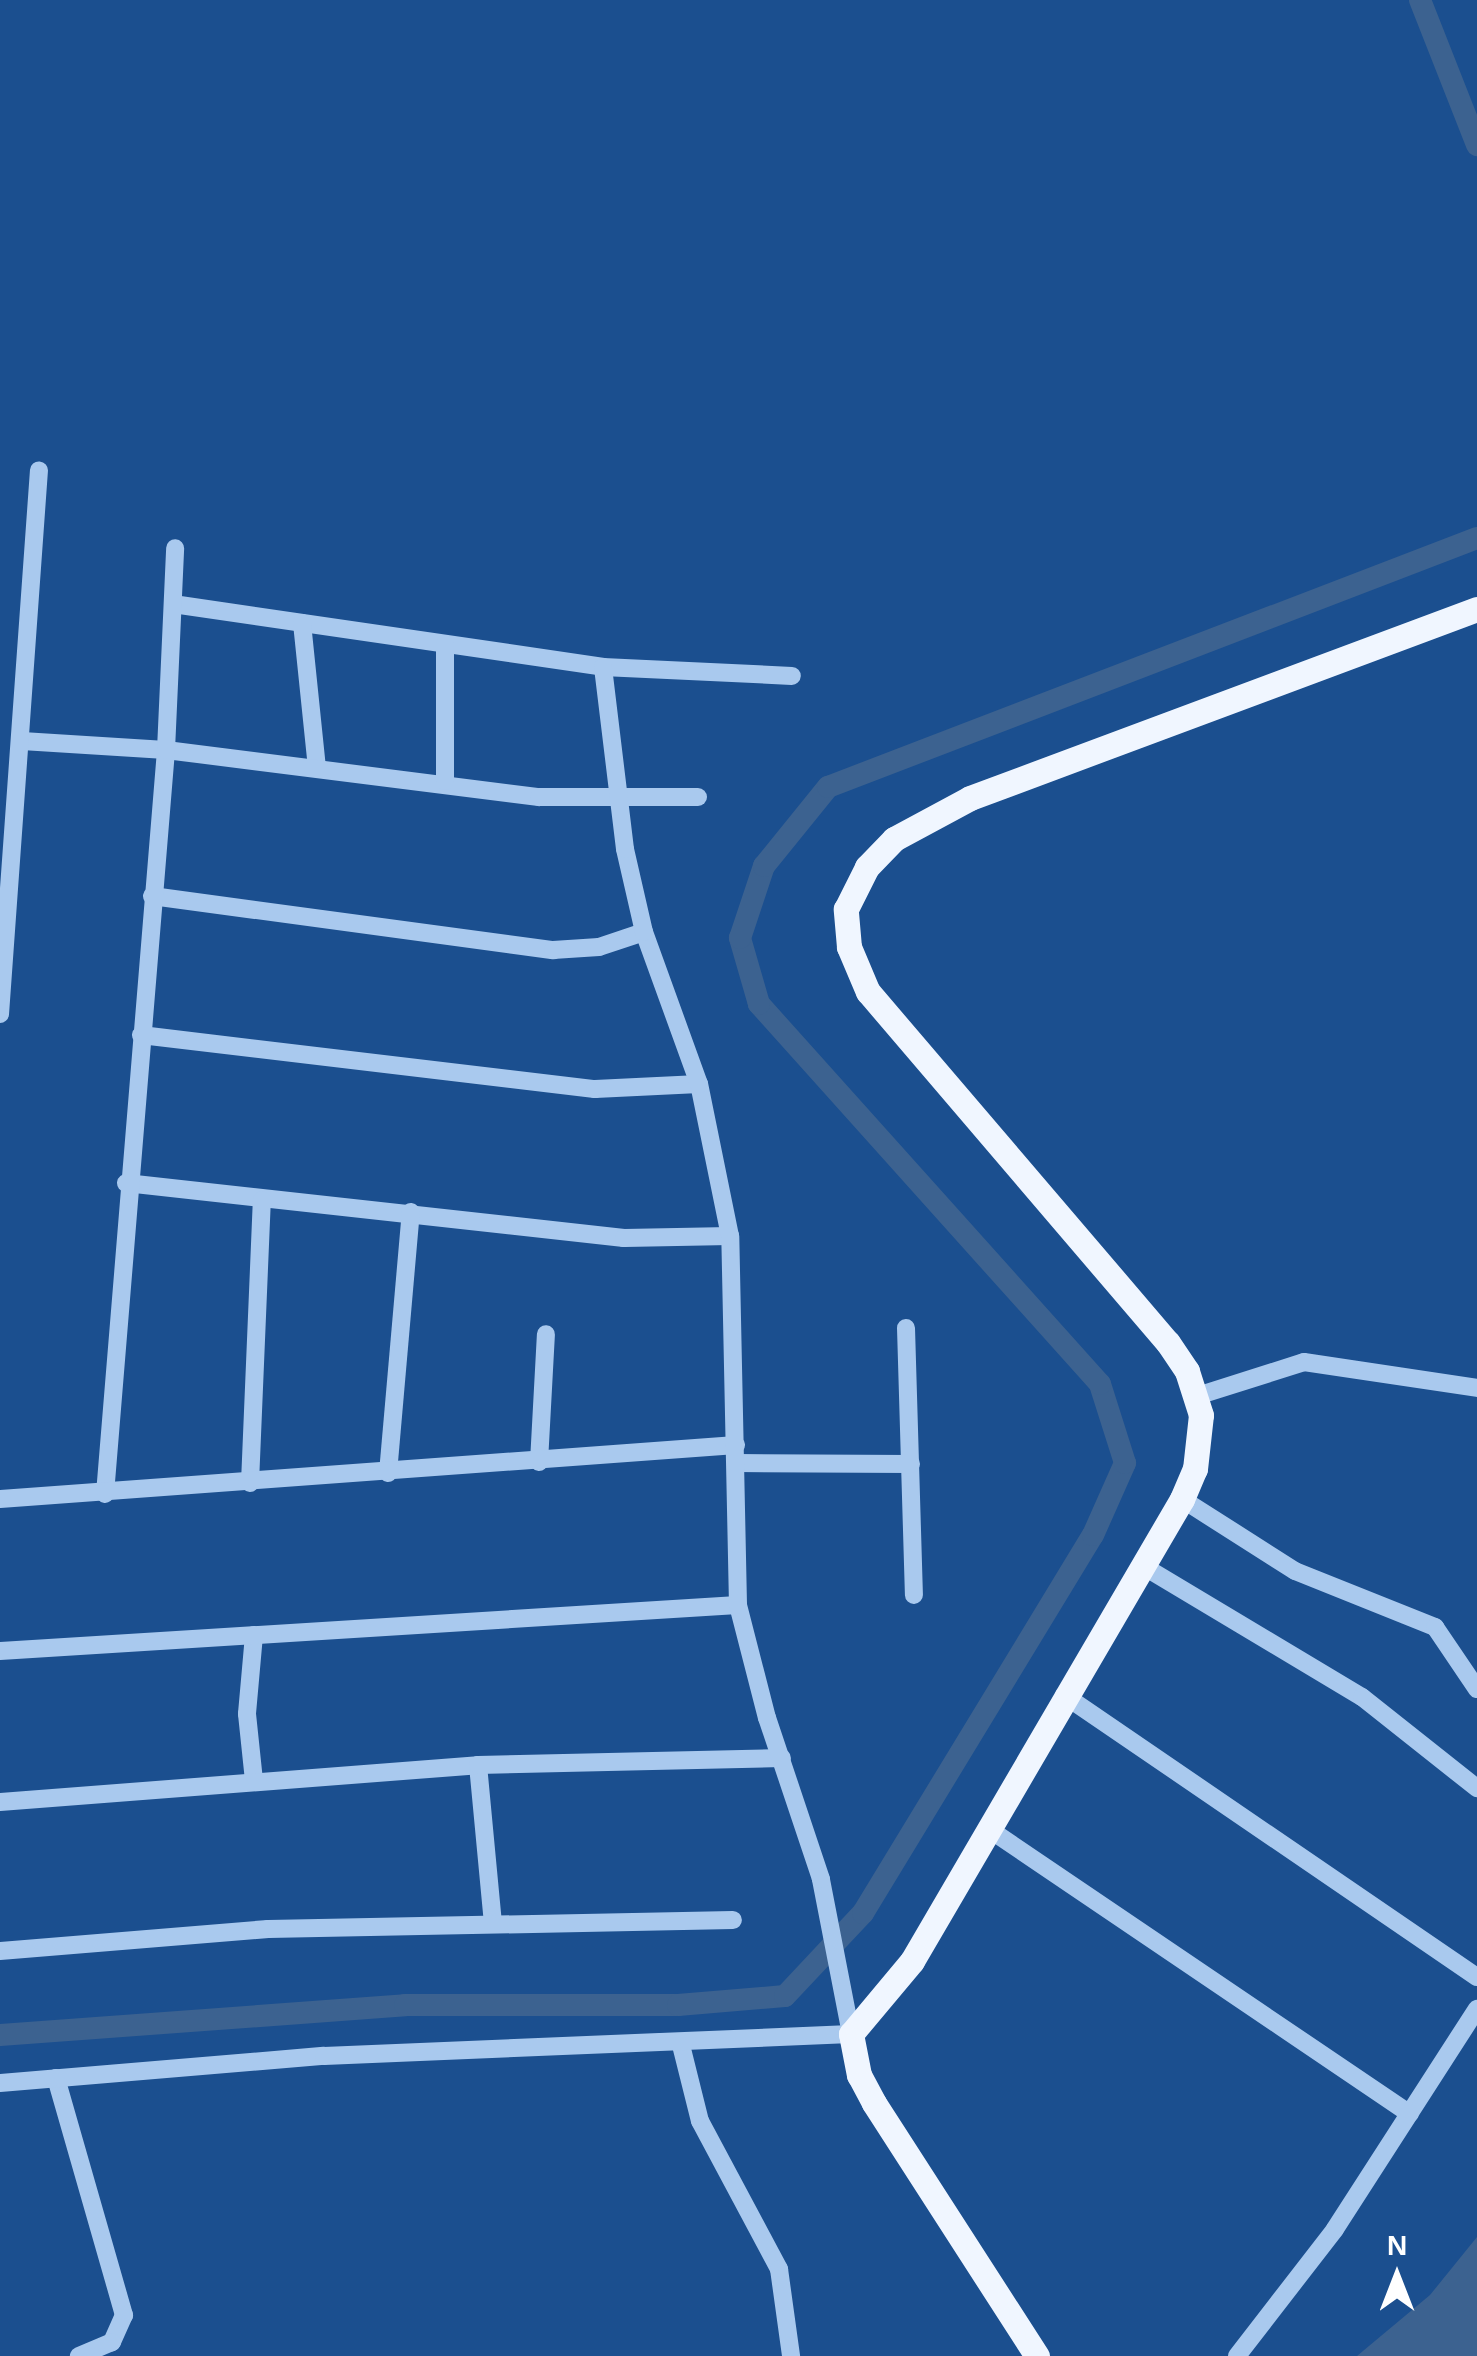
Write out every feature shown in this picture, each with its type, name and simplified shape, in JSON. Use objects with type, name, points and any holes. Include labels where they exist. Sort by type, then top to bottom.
[{"type":"main road","points":[[1037,2356],[885,2122],[859,2075],[852,2034],[912,1960],[1064,1695],[1182,1500],[1202,1434],[1197,1396],[1168,1343],[879,1007],[855,969],[846,908],[868,867],[894,839],[970,798],[1477,609]]},
{"type":"street","points":[[0,1014],[39,470]]},
{"type":"street","points":[[105,1494],[126,1183],[166,750],[176,548]]},
{"type":"street","points":[[173,604],[602,668],[792,676]]},
{"type":"street","points":[[302,623],[317,768]]},
{"type":"street","points":[[445,781],[446,644]]},
{"type":"street","points":[[0,2083],[324,2056],[681,2045],[852,2034],[820,1878],[738,1605],[730,1236],[699,1084],[644,932],[618,798],[602,668]]},
{"type":"street","points":[[22,742],[166,750],[445,781],[540,796],[698,796]]},
{"type":"street","points":[[152,896],[553,950],[598,947],[644,932]]},
{"type":"street","points":[[141,1035],[595,1089],[699,1084]]},
{"type":"street","points":[[126,1183],[624,1238],[730,1236]]},
{"type":"street","points":[[250,1484],[262,1200]]},
{"type":"street","points":[[388,1473],[410,1212]]},
{"type":"street","points":[[906,1328],[914,1595]]},
{"type":"street","points":[[540,1462],[546,1334]]},
{"type":"street","points":[[1197,1396],[1304,1362],[1477,1388]]},
{"type":"street","points":[[0,1499],[540,1462],[736,1454],[911,1464]]},
{"type":"street","points":[[1182,1500],[1295,1571],[1435,1628],[1477,1689]]},
{"type":"street","points":[[1143,1566],[1362,1697],[1477,1788]]},
{"type":"street","points":[[0,1651],[738,1605]]},
{"type":"street","points":[[254,1635],[247,1714],[254,1782]]},
{"type":"street","points":[[1064,1695],[1477,1977]]},
{"type":"street","points":[[0,1802],[478,1765],[782,1758]]},
{"type":"street","points":[[478,1765],[493,1923]]},
{"type":"street","points":[[988,1829],[1410,2114]]},
{"type":"street","points":[[0,1951],[229,1932],[733,1920]]},
{"type":"street","points":[[1237,2356],[1335,2229],[1477,2009]]},
{"type":"street","points":[[681,2045],[700,2121],[778,2269],[791,2356]]},
{"type":"street","points":[[56,2078],[124,2316],[112,2342],[80,2356]]},
{"type":"water","points":[[1477,2237],[1477,2356],[1357,2356],[1430,2295]]},
{"type":"waterway","points":[[1420,0],[1477,145]]},
{"type":"waterway","points":[[0,2035],[405,2005],[678,2005],[785,1996],[863,1913],[1093,1535],[1125,1463],[1100,1384],[759,1004],[740,938],[764,866],[828,787],[1477,538]]}]
